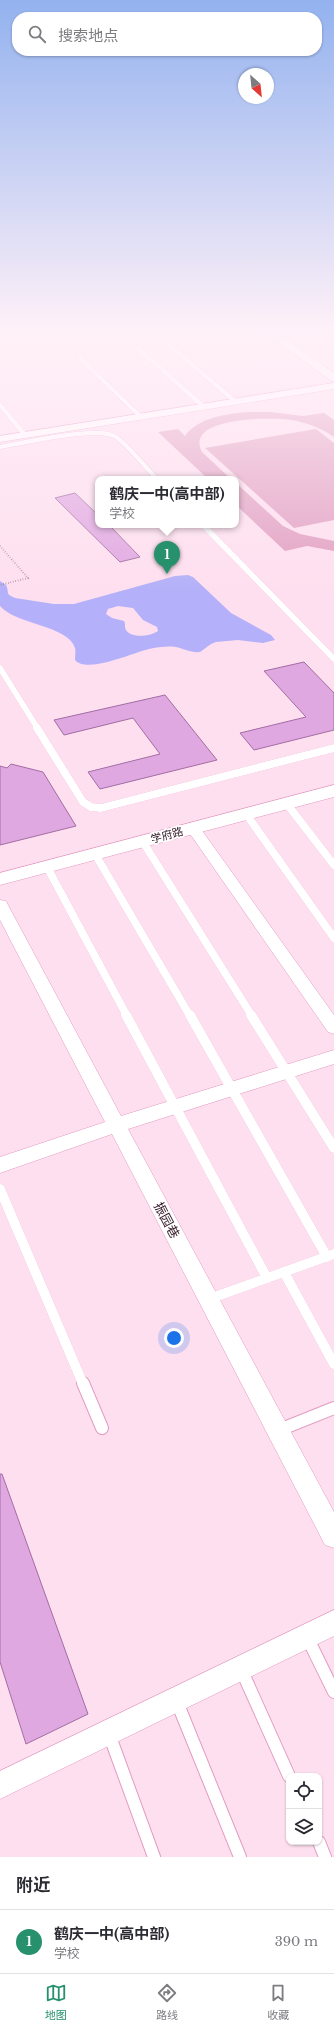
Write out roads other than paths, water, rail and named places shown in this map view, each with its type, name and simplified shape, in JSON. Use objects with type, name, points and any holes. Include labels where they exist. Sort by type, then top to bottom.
[{"type":"street","points":[[0,439],[130,419]]},
{"type":"street","name":"学府路","points":[[0,879],[246,814],[332,795]]},
{"type":"street","points":[[193,828],[334,1028]]},
{"type":"street","name":"振园巷","points":[[0,905],[334,1536]]},
{"type":"street","points":[[0,1165],[117,1125],[334,1057]]},
{"type":"street","points":[[0,1785],[334,1623]]},
{"type":"lane","points":[[11,419],[25,435]]},
{"type":"lane","points":[[0,447],[90,433],[108,434],[116,436],[154,476]]},
{"type":"lane","points":[[206,528],[334,659]]},
{"type":"lane","points":[[0,668],[83,802],[92,807],[101,808],[334,748]]},
{"type":"lane","points":[[287,804],[334,865]]},
{"type":"lane","points":[[246,814],[334,938]]},
{"type":"lane","points":[[142,842],[334,1148]]},
{"type":"lane","points":[[95,854],[331,1256],[208,1299]]},
{"type":"lane","points":[[48,867],[267,1278]]},
{"type":"lane","points":[[0,1189],[102,1428]]},
{"type":"lane","points":[[284,1272],[334,1364]]},
{"type":"lane","points":[[278,1430],[334,1408]]},
{"type":"lane","points":[[307,1636],[334,1692]]},
{"type":"lane","points":[[241,1669],[288,1773]]},
{"type":"lane","points":[[177,1700],[240,1857]]},
{"type":"lane","points":[[109,1733],[154,1857]]},
{"type":"lane","points":[[320,1845],[325,1857]]},
{"type":"place","name":"鹤庆一中(高中部)","points":[[167,574]]}]
